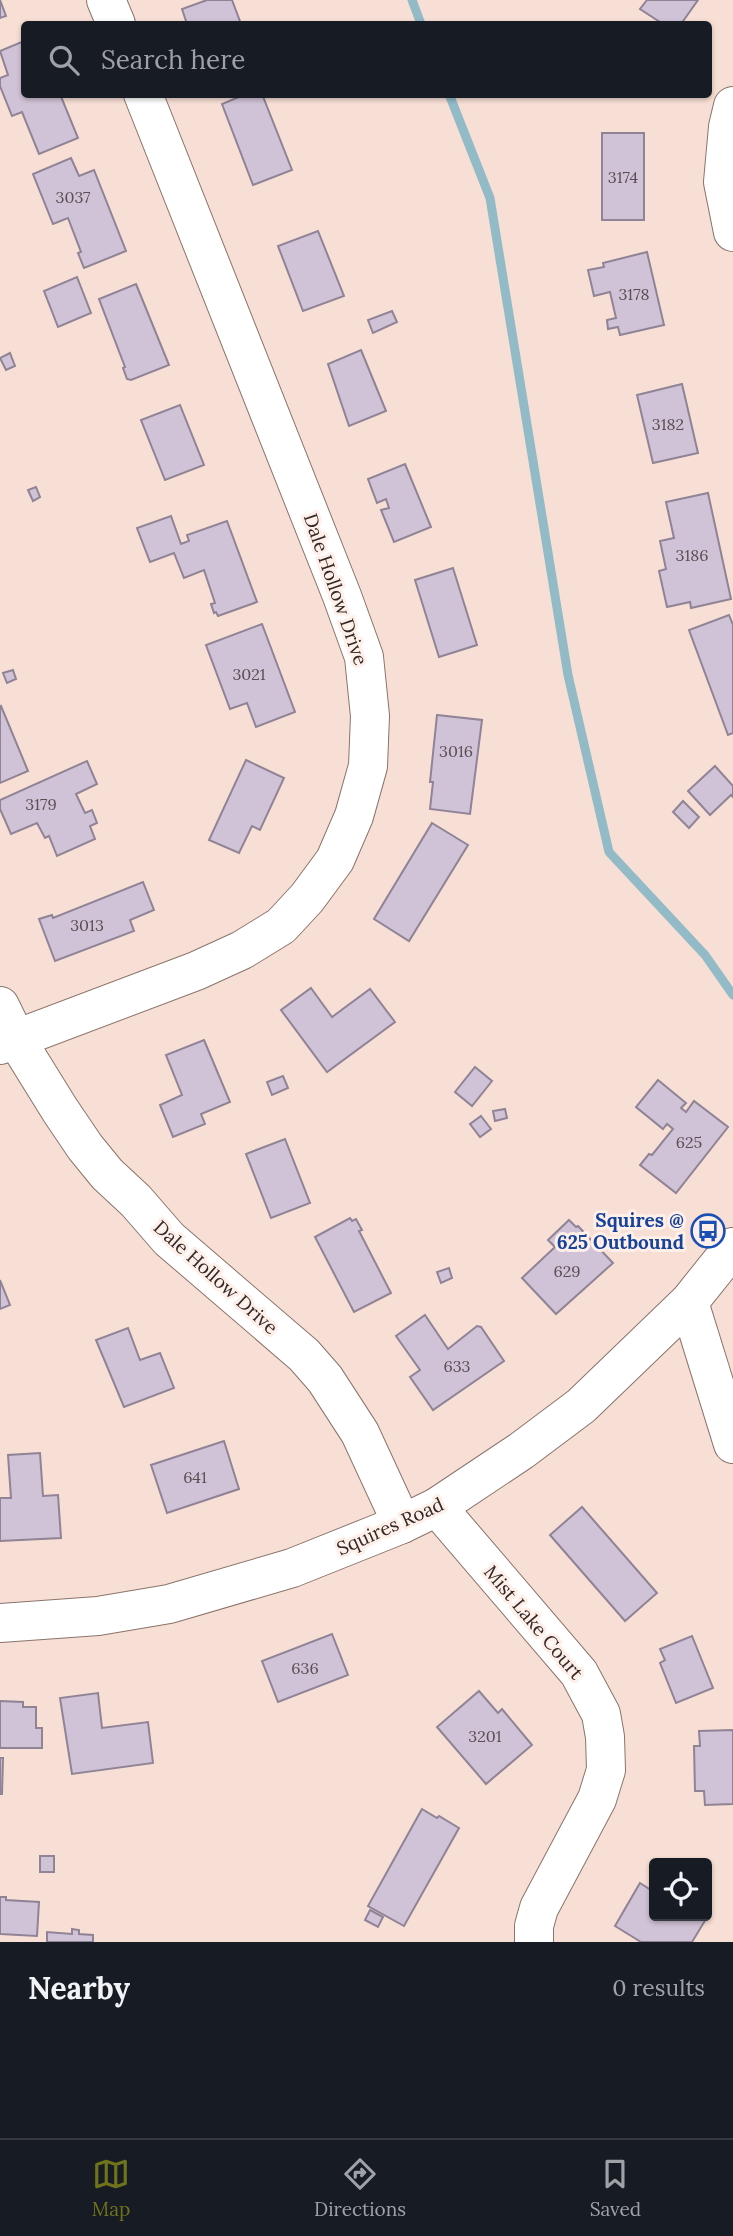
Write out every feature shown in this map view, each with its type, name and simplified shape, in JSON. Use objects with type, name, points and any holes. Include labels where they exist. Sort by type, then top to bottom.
[{"type":"street","points":[[106,0],[115,21]]},
{"type":"street","name":"Dale Hollow Drive","points":[[145,98],[364,657],[370,716],[368,766],[354,816],[335,860],[307,898],[281,926],[242,950],[196,971],[5,1030],[85,1147],[107,1174],[136,1201],[169,1239],[304,1355],[325,1378],[360,1433],[402,1524]]},
{"type":"street","points":[[733,106],[727,127],[723,182],[733,232]]},
{"type":"street","name":"Squires Road","points":[[0,1623],[98,1616],[169,1604],[292,1568],[437,1507],[521,1451],[581,1406],[689,1302],[733,1247]]},
{"type":"street","points":[[689,1302],[733,1444]]},
{"type":"street","name":"Mist Lake Court","points":[[437,1507],[579,1673],[601,1714],[606,1770],[597,1799],[539,1908],[534,1926],[534,1942]]},
{"type":"building","points":[[0,0],[6,16],[0,18]]},
{"type":"building","points":[[207,0],[232,0],[240,21],[186,21],[182,9]]},
{"type":"building","points":[[647,0],[698,0],[683,21],[658,21],[640,9]]},
{"type":"building","points":[[21,42],[21,98],[62,98],[78,138],[39,154],[22,112],[12,116],[0,86],[0,78],[8,75],[0,51]]},
{"type":"building","points":[[236,98],[264,98],[292,170],[253,185],[222,104]]},
{"type":"building","points":[[602,133],[644,133],[644,220],[602,220]]},
{"type":"building","points":[[71,158],[79,176],[94,170],[126,251],[84,268],[68,218],[53,224],[33,174]]},
{"type":"building","points":[[318,231],[344,296],[303,311],[278,246]]},
{"type":"building","points":[[647,252],[664,325],[620,335],[618,327],[608,329],[607,320],[616,318],[610,292],[594,296],[588,270],[604,267],[603,263]]},
{"type":"building","points":[[77,277],[91,313],[58,327],[44,291]]},
{"type":"building","points":[[136,284],[169,365],[131,380],[127,379],[99,299]]},
{"type":"building","points":[[392,311],[397,322],[373,333],[368,320]]},
{"type":"building","points":[[361,350],[386,411],[349,426],[328,364]]},
{"type":"building","points":[[10,353],[15,366],[6,370],[0,358]]},
{"type":"building","points":[[682,384],[698,453],[653,463],[637,395]]},
{"type":"building","points":[[180,405],[204,465],[165,480],[141,420]]},
{"type":"building","points":[[405,464],[431,527],[394,542],[381,510],[389,508],[386,499],[377,503],[368,479]]},
{"type":"building","points":[[36,487],[40,497],[33,501],[28,490]]},
{"type":"building","points":[[708,493],[731,599],[691,608],[690,602],[667,607],[659,571],[666,569],[660,541],[674,538],[666,502]]},
{"type":"building","points":[[171,516],[181,544],[189,541],[187,535],[227,521],[257,602],[218,616],[211,604],[215,603],[204,570],[184,578],[174,553],[150,562],[137,528]]},
{"type":"building","points":[[453,568],[477,645],[439,657],[415,580]]},
{"type":"building","points":[[729,615],[733,625],[733,733],[728,735],[689,630]]},
{"type":"building","points":[[262,624],[295,712],[256,727],[247,703],[230,709],[206,645]]},
{"type":"building","points":[[13,670],[16,679],[7,683],[3,673]]},
{"type":"building","points":[[0,707],[28,771],[0,783]]},
{"type":"building","points":[[437,715],[482,720],[470,814],[430,809]]},
{"type":"building","points":[[246,760],[284,778],[260,830],[252,826],[239,853],[209,840]]},
{"type":"building","points":[[87,761],[97,784],[76,794],[85,813],[92,810],[97,823],[90,826],[95,839],[57,856],[49,836],[45,838],[37,823],[11,834],[0,809],[0,800]]},
{"type":"building","points":[[715,766],[733,786],[733,797],[731,795],[710,815],[688,791]]},
{"type":"building","points":[[683,801],[699,817],[689,828],[673,812]]},
{"type":"building","points":[[432,823],[468,845],[409,941],[374,919]]},
{"type":"building","points":[[143,882],[154,910],[130,920],[134,931],[55,961],[39,919],[52,915],[53,918]]},
{"type":"building","points":[[311,988],[332,1017],[370,989],[395,1022],[327,1072],[281,1010]]},
{"type":"building","points":[[204,1040],[230,1102],[201,1114],[205,1124],[173,1137],[160,1105],[182,1095],[166,1055]]},
{"type":"building","points":[[475,1067],[492,1081],[472,1106],[455,1092]]},
{"type":"building","points":[[283,1076],[288,1088],[272,1095],[267,1082]]},
{"type":"building","points":[[658,1080],[686,1103],[681,1108],[686,1112],[694,1101],[728,1127],[676,1193],[640,1165],[673,1129],[667,1124],[663,1129],[636,1107]]},
{"type":"building","points":[[505,1109],[507,1118],[495,1121],[493,1111]]},
{"type":"building","points":[[481,1116],[491,1129],[480,1137],[470,1124]]},
{"type":"building","points":[[285,1139],[310,1203],[271,1218],[246,1154]]},
{"type":"building","points":[[350,1218],[352,1221],[356,1219],[362,1230],[359,1231],[391,1293],[354,1312],[315,1237]]},
{"type":"building","points":[[569,1220],[613,1263],[556,1314],[522,1278],[555,1247],[548,1240]]},
{"type":"building","points":[[449,1268],[452,1278],[441,1283],[437,1272]]},
{"type":"building","points":[[0,1280],[10,1305],[0,1309]]},
{"type":"building","points":[[425,1315],[448,1349],[477,1326],[481,1327],[504,1361],[433,1410],[410,1377],[420,1370],[396,1336]]},
{"type":"building","points":[[128,1328],[140,1360],[160,1353],[174,1388],[124,1407],[96,1340]]},
{"type":"building","points":[[224,1441],[239,1489],[167,1513],[151,1465]]},
{"type":"building","points":[[40,1453],[43,1496],[58,1495],[61,1538],[0,1541],[0,1498],[11,1498],[8,1455]]},
{"type":"building","points":[[582,1507],[657,1593],[625,1621],[550,1535]]},
{"type":"building","points":[[332,1634],[348,1675],[278,1702],[262,1661]]},
{"type":"building","points":[[692,1636],[713,1688],[676,1703],[660,1663],[665,1660],[660,1649]]},
{"type":"building","points":[[479,1691],[498,1713],[502,1709],[532,1745],[486,1784],[437,1727]]},
{"type":"building","points":[[98,1693],[102,1728],[148,1722],[153,1763],[72,1774],[60,1698]]},
{"type":"building","points":[[0,1701],[23,1702],[23,1707],[36,1707],[36,1728],[42,1728],[42,1748],[0,1748]]},
{"type":"building","points":[[733,1730],[733,1804],[705,1805],[704,1791],[695,1791],[694,1746],[700,1746],[699,1731]]},
{"type":"building","points":[[0,1758],[3,1758],[2,1794],[0,1794]]},
{"type":"building","points":[[422,1809],[459,1828],[404,1926],[368,1906]]},
{"type":"building","points":[[40,1856],[54,1856],[54,1872],[40,1872]]},
{"type":"building","points":[[640,1883],[649,1889],[649,1921],[705,1921],[692,1942],[641,1942],[615,1926]]},
{"type":"building","points":[[0,1897],[6,1897],[6,1900],[39,1902],[37,1936],[0,1934]]},
{"type":"building","points":[[370,1910],[383,1917],[378,1927],[365,1920]]},
{"type":"building","points":[[72,1929],[79,1930],[79,1934],[93,1935],[93,1942],[47,1942],[47,1932],[72,1934]]},
{"type":"waterway","points":[[412,0],[420,21]]},
{"type":"waterway","points":[[451,98],[490,198],[568,675],[609,852],[705,955],[733,995]]},
{"type":"place","name":"Squires @ 625 Outbound","points":[[708,1231]]}]
